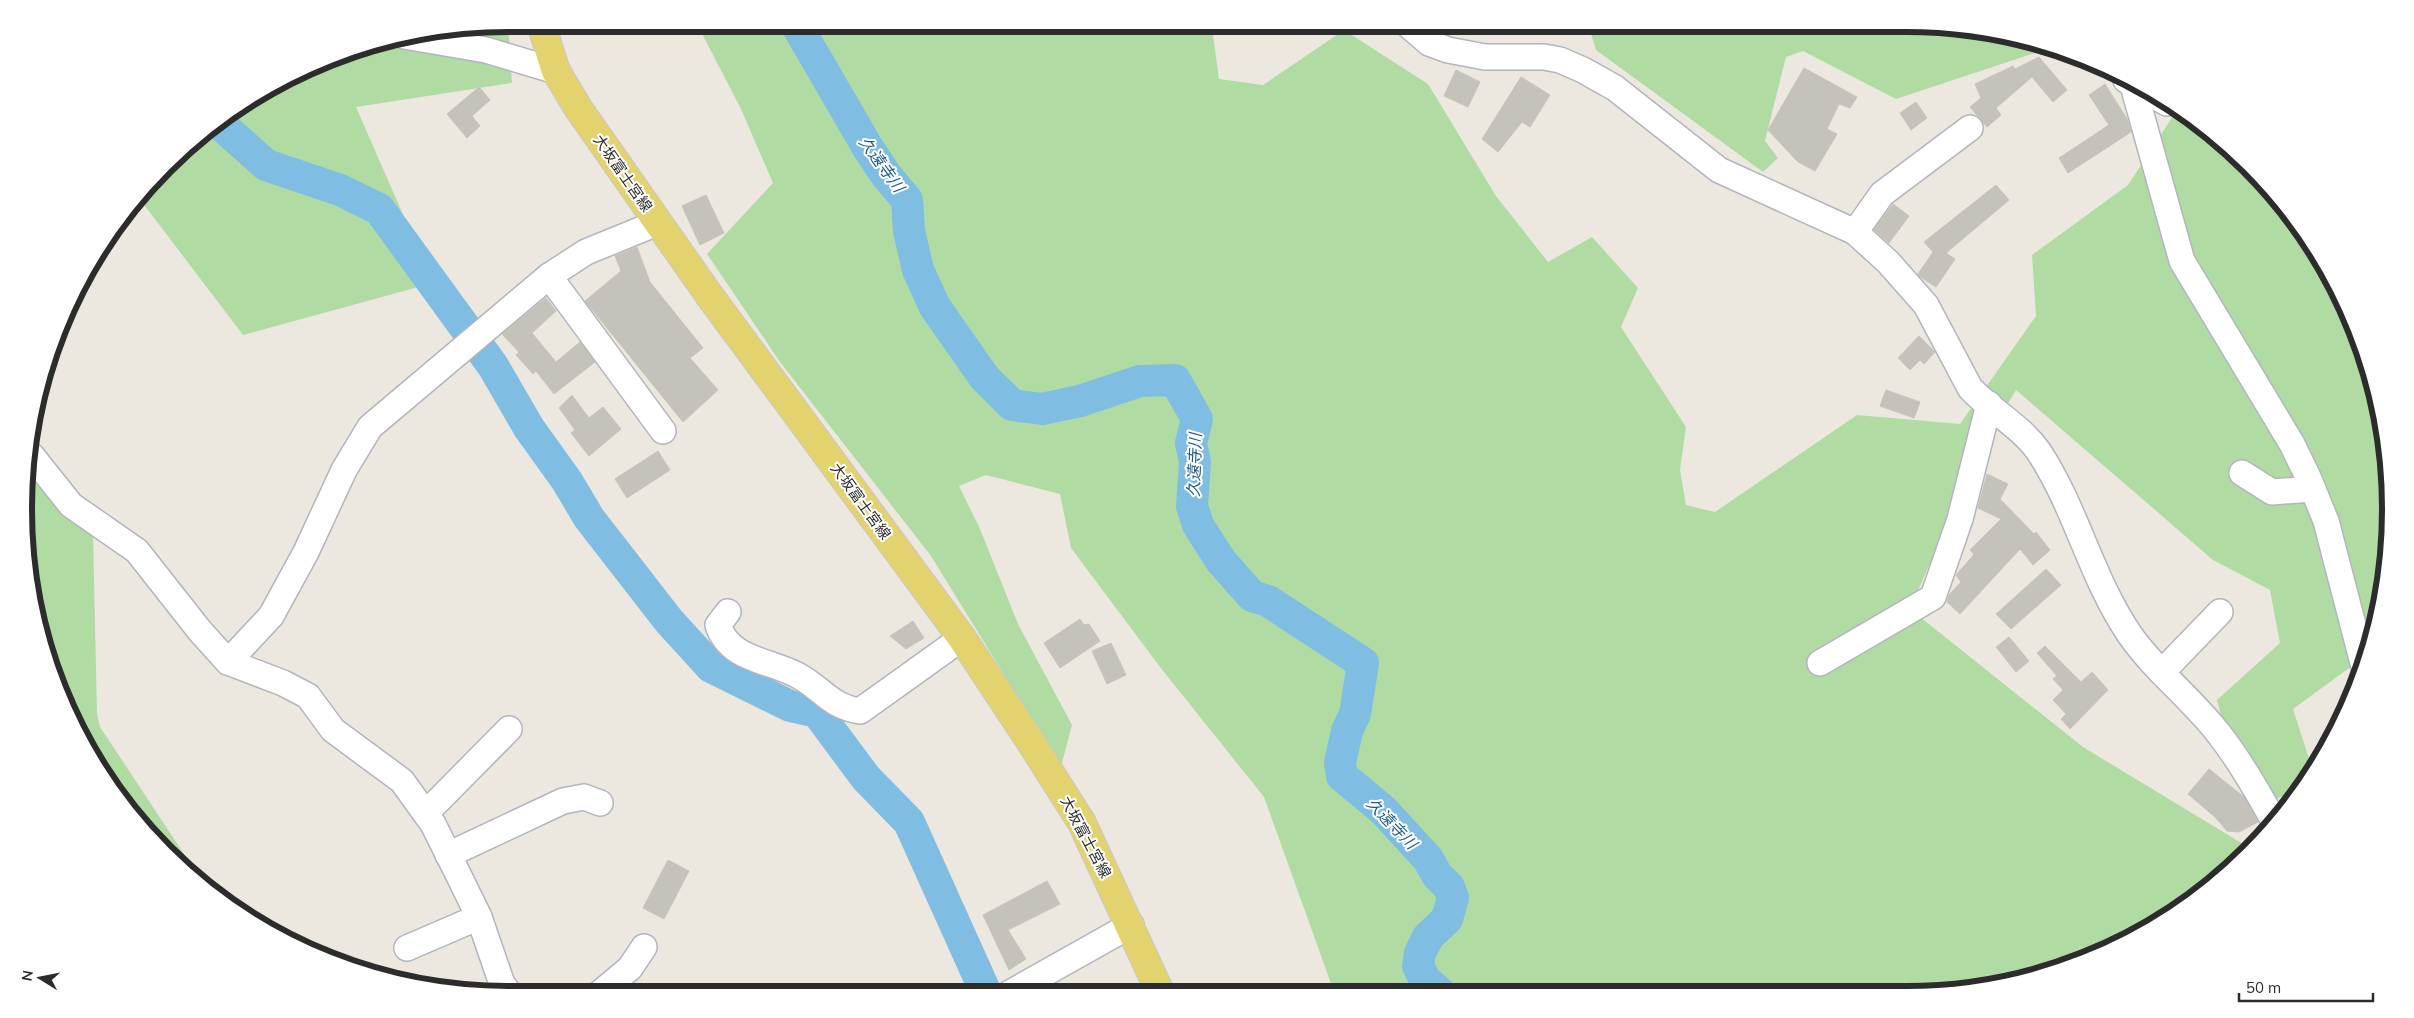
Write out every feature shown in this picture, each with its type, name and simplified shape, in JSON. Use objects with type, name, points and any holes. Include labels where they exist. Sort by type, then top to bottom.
[{"type":"main road","name":"大坂富士宮線","points":[[544,32],[556,71],[578,108],[658,223],[962,638],[1082,823],[1157,986]]},
{"type":"street","points":[[1417,32],[1430,43],[1448,50],[1485,57],[1544,57],[1560,60],[1583,70],[1615,88],[1719,170],[1854,232],[1888,262],[1926,305],[1970,388],[2022,433],[2038,451],[2080,530],[2092,566],[2115,612],[2140,649],[2219,734],[2255,787],[2270,814]]},
{"type":"street","points":[[428,40],[486,50],[556,71]]},
{"type":"street","points":[[2131,90],[2182,262],[2292,444],[2313,489],[2326,521],[2360,650]]},
{"type":"street","points":[[1854,232],[1882,194],[1970,128]]},
{"type":"street","points":[[228,662],[271,616],[306,552],[344,470],[370,427],[504,316],[549,276],[586,252],[658,223]]},
{"type":"street","points":[[549,276],[663,431]]},
{"type":"street","points":[[1820,663],[1932,597],[1960,519],[1989,404]]},
{"type":"street","points":[[36,461],[71,505],[137,551],[200,631],[228,662],[283,683],[308,696],[333,730],[402,781],[426,813],[448,855],[479,918],[490,955],[503,986]]},
{"type":"street","points":[[2242,473],[2272,492],[2313,489]]},
{"type":"street","points":[[728,612],[718,624],[721,634],[737,650],[754,661],[770,663],[798,675],[843,708],[860,711],[962,638]]},
{"type":"street","points":[[2162,672],[2220,612]]},
{"type":"street","points":[[426,813],[509,730]]},
{"type":"street","points":[[448,855],[563,801],[584,797],[600,803]]},
{"type":"street","points":[[407,948],[479,918]]},
{"type":"street","points":[[1022,986],[1130,925]]},
{"type":"street","points":[[609,986],[630,968],[644,947]]},
{"type":"green space","points":[[509,32],[512,83],[356,107],[433,283],[243,335],[144,204],[151,195],[172,172],[219,131],[271,96],[298,82],[356,58],[386,49],[447,37]]},
{"type":"green space","points":[[701,32],[1208,32],[1213,35],[1219,79],[1263,85],[1341,32],[1347,32],[1428,84],[1496,196],[1548,262],[1592,237],[1638,288],[1621,327],[1686,427],[1680,470],[1686,505],[1715,512],[1857,415],[1960,424],[2036,316],[2032,255],[2128,185],[2173,115],[2195,131],[2242,172],[2283,219],[2318,271],[2345,327],[2356,356],[2372,416],[2377,447],[2382,509],[2377,571],[2372,602],[2356,662],[2293,709],[2310,760],[2286,794],[2274,800],[2226,736],[2217,700],[2280,643],[2270,590],[2213,560],[2016,390],[1978,453],[1910,609],[2083,747],[2244,844],[2219,867],[2170,905],[2116,936],[2058,960],[1998,976],[1967,981],[1905,986],[1332,986],[1264,797],[1160,667],[1071,548],[1060,494],[986,475],[959,486],[980,529],[1018,624],[1072,725],[1061,767],[931,556],[780,362],[707,254],[773,183],[741,109]]},
{"type":"green space","points":[[1590,32],[1905,32],[1967,37],[1998,42],[2038,52],[1896,99],[1803,51],[1786,57],[1765,141],[1778,158],[1763,172],[1596,50]]},
{"type":"green space","points":[[34,477],[93,533],[97,714],[100,727],[185,858],[151,823],[113,774],[96,747],[69,691],[58,662],[42,602],[37,571],[32,509]]},
{"type":"building","points":[[2039,57],[2067,90],[2053,102],[2032,77],[1996,108],[2001,115],[1987,127],[1970,107],[1981,98],[1975,84],[2013,66],[2015,69]]},
{"type":"building","points":[[1804,68],[1857,97],[1850,108],[1839,104],[1827,129],[1837,134],[1815,171],[1798,162],[1768,130]]},
{"type":"building","points":[[1456,70],[1480,82],[1468,107],[1444,96]]},
{"type":"building","points":[[1521,77],[1550,95],[1530,127],[1522,122],[1498,152],[1482,139]]},
{"type":"building","points":[[2105,84],[2127,119],[2131,132],[2068,173],[2059,158],[2109,125],[2089,95]]},
{"type":"building","points":[[479,87],[490,100],[472,116],[480,126],[467,138],[447,114]]},
{"type":"building","points":[[1916,102],[1927,118],[1911,130],[1900,113]]},
{"type":"building","points":[[1996,185],[2009,200],[1946,253],[1955,259],[1936,287],[1919,276],[1918,274],[1933,252],[1924,242]]},
{"type":"building","points":[[706,195],[724,233],[700,245],[682,206]]},
{"type":"building","points":[[1893,204],[1909,216],[1889,243],[1874,230]]},
{"type":"building","points":[[637,247],[650,282],[703,348],[690,358],[718,390],[683,422],[585,301],[621,271],[615,256]]},
{"type":"building","points":[[546,298],[556,311],[532,333],[556,362],[580,342],[595,362],[554,394],[536,371],[533,374],[516,355],[519,352],[502,334]]},
{"type":"building","points":[[1919,336],[1935,352],[1924,364],[1920,360],[1910,370],[1898,358]]},
{"type":"building","points":[[1886,390],[1920,402],[1914,418],[1880,406]]},
{"type":"building","points":[[572,395],[589,418],[603,407],[621,429],[589,456],[571,433],[575,430],[559,408]]},
{"type":"building","points":[[658,451],[670,470],[627,498],[615,479]]},
{"type":"building","points":[[1987,474],[2008,484],[2000,499],[2034,534],[2036,532],[2050,550],[2033,565],[2020,549],[1960,614],[1947,602],[1949,595],[1961,582],[1956,575],[1974,554],[1970,550],[2001,519],[1978,508]]},
{"type":"building","points":[[2046,569],[2061,585],[2011,629],[1996,614]]},
{"type":"building","points":[[1080,619],[1084,625],[1089,624],[1100,641],[1060,668],[1044,643]]},
{"type":"building","points":[[913,621],[924,638],[906,649],[890,636]]},
{"type":"building","points":[[2009,637],[2029,661],[2016,672],[1996,647]]},
{"type":"building","points":[[1111,643],[1126,675],[1107,684],[1092,651]]},
{"type":"building","points":[[2045,646],[2081,682],[2092,672],[2108,690],[2070,729],[2061,719],[2066,714],[2053,700],[2063,690],[2053,679],[2057,676],[2037,653]]},
{"type":"building","points":[[2209,769],[2244,797],[2258,822],[2239,832],[2227,831],[2215,817],[2188,794]]},
{"type":"building","points":[[668,860],[689,871],[664,919],[643,908]]},
{"type":"building","points":[[1047,881],[1060,904],[1008,930],[1026,959],[1009,970],[983,915]]},
{"type":"waterway","name":"久遠寺川","points":[[801,32],[868,148],[886,175],[907,200],[909,231],[918,270],[935,307],[984,377],[1012,405],[1042,409],[1080,401],[1140,381],[1175,380],[1197,419],[1191,443],[1195,462],[1192,506],[1198,525],[1221,561],[1252,596],[1268,601],[1363,663],[1355,714],[1347,731],[1340,763],[1342,776],[1383,810],[1428,859],[1437,875],[1449,887],[1453,898],[1447,919],[1428,937],[1420,953],[1418,966],[1425,980],[1432,986]]},
{"type":"waterway","points":[[224,127],[266,165],[340,190],[379,209],[493,366],[529,428],[567,481],[589,518],[669,621],[711,667],[790,706],[817,712],[866,778],[909,822],[983,986]]}]
